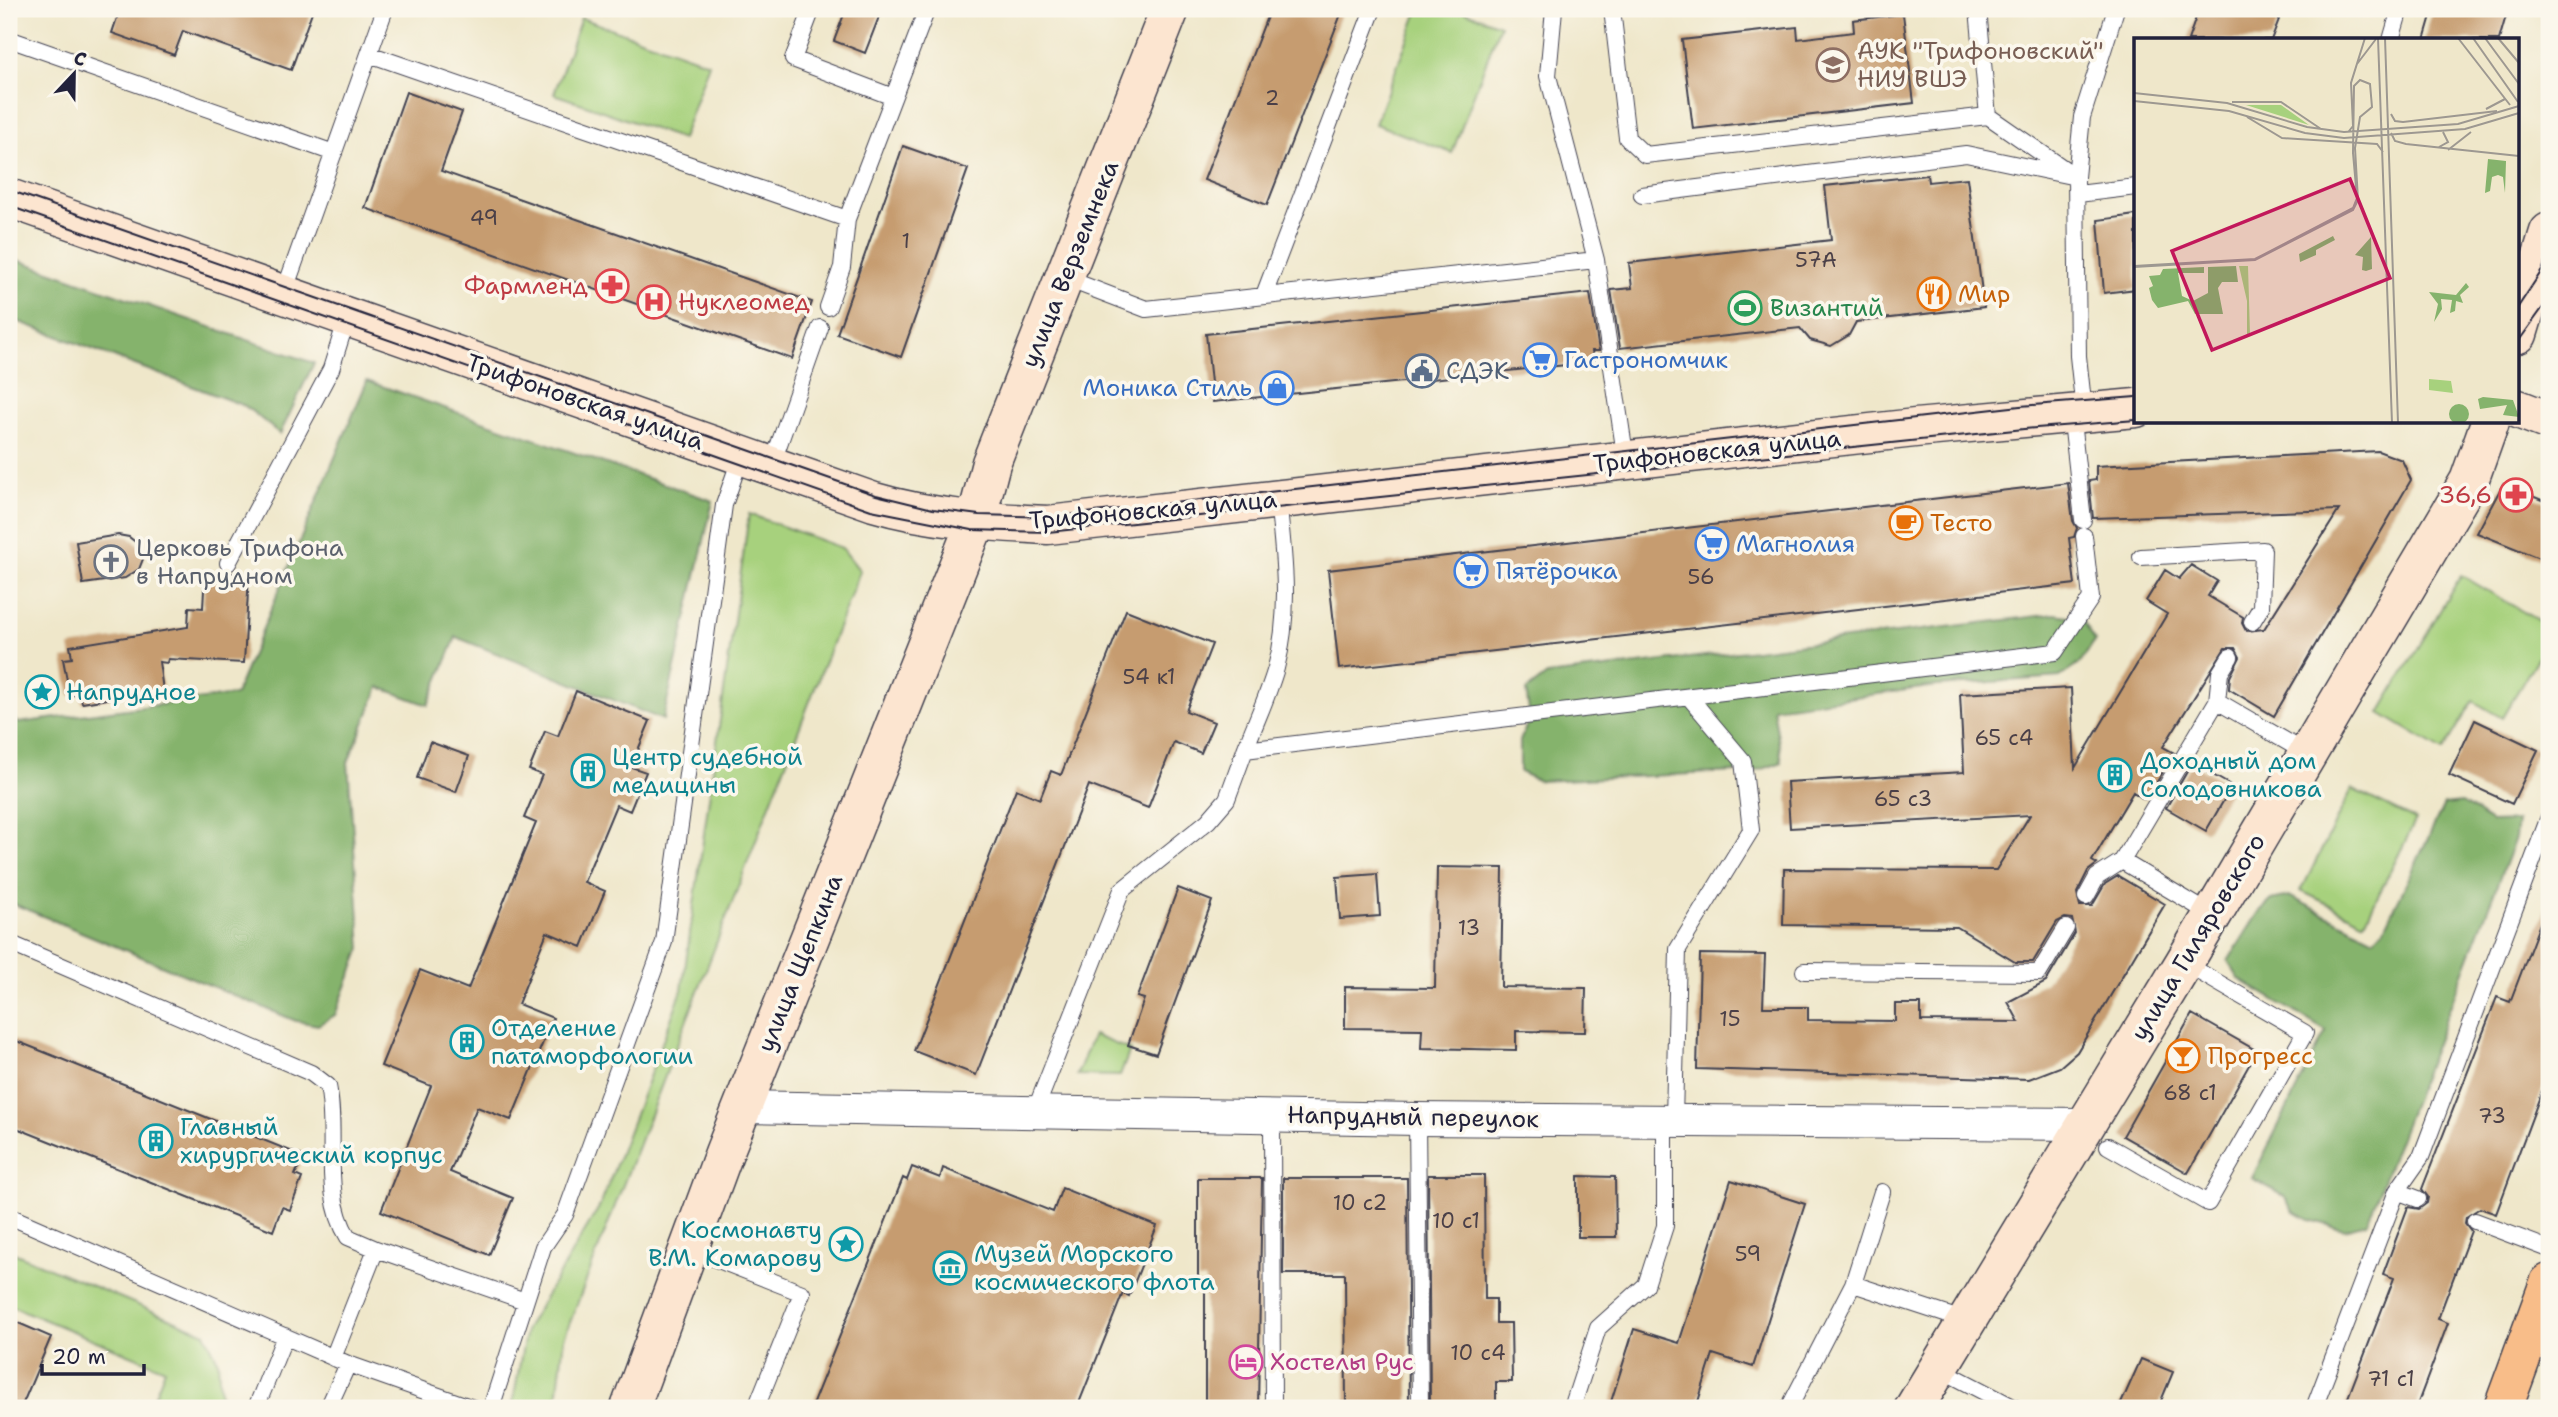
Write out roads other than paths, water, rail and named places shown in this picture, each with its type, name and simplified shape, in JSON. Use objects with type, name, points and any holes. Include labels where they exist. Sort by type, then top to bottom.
[{"type":"main road","points":[[2503,1408],[2549,1283]]},
{"type":"street","name":"улица Верземнека","points":[[976,521],[991,463],[1170,9]]},
{"type":"street","name":"Трифоновская улица","points":[[9,198],[756,462],[897,509],[976,521],[1048,525],[2078,412],[2134,408]]},
{"type":"street","points":[[2520,327],[2549,232]]},
{"type":"street","points":[[2520,410],[2549,421]]},
{"type":"street","name":"улица Гиляровского","points":[[1914,1408],[1966,1321],[2096,1135],[2184,963],[2469,481],[2489,424]]},
{"type":"street","name":"улица Щепкина","points":[[630,1408],[743,1107],[976,521]]},
{"type":"street","name":"Напрудный переулок","points":[[743,1107],[1417,1119],[1669,1119],[2096,1135]]},
{"type":"lane","points":[[283,295],[385,9]]},
{"type":"lane","points":[[813,9],[793,59],[893,97]]},
{"type":"lane","points":[[828,307],[842,267],[847,219],[926,9]]},
{"type":"lane","points":[[1264,295],[1373,9]]},
{"type":"lane","points":[[1554,9],[1548,76],[1597,260],[1626,461]]},
{"type":"lane","points":[[1612,9],[1627,138],[1645,155],[1989,116],[2076,177]]},
{"type":"lane","points":[[1978,9],[1989,116]]},
{"type":"lane","points":[[1245,750],[2055,652],[2091,598],[2084,528],[2078,412],[2076,177],[2082,117],[2116,9]]},
{"type":"lane","points":[[2392,38],[2400,9]]},
{"type":"lane","points":[[9,39],[334,153]]},
{"type":"lane","points":[[369,54],[847,219]]},
{"type":"lane","points":[[1642,195],[1966,154],[2076,177]]},
{"type":"lane","points":[[2078,194],[2134,187]]},
{"type":"lane","points":[[1065,278],[1146,309],[1597,260]]},
{"type":"lane","points":[[228,563],[331,369],[347,318]]},
{"type":"lane","points":[[491,1408],[543,1247],[565,1215],[664,942],[724,505],[756,462],[820,328]]},
{"type":"lane","points":[[1035,1111],[1122,890],[1208,821],[1227,799],[1276,667],[1285,611],[1284,555],[1278,499]]},
{"type":"lane","points":[[2141,557],[2263,550],[2261,607],[2252,622]]},
{"type":"lane","points":[[2086,897],[2097,877],[2122,862],[2217,701],[2220,673],[2230,657]]},
{"type":"lane","points":[[1572,1408],[1598,1328],[1646,1285],[1665,1226],[1678,948],[1751,830],[1743,761],[1689,697]]},
{"type":"lane","points":[[2217,701],[2308,754]]},
{"type":"lane","points":[[2314,1408],[2397,1191],[2421,1157],[2549,817]]},
{"type":"lane","points":[[2122,862],[2212,915]]},
{"type":"lane","points":[[1804,971],[2039,973],[2066,928]]},
{"type":"lane","points":[[9,943],[311,1073],[328,1086],[335,1203],[348,1237],[525,1301]]},
{"type":"lane","points":[[2096,1135],[2208,1202],[2305,1032],[2184,963]]},
{"type":"lane","points":[[1272,1116],[1273,1408]]},
{"type":"lane","points":[[1417,1119],[1420,1408]]},
{"type":"lane","points":[[2397,1191],[2418,1199]]},
{"type":"lane","points":[[1788,1408],[1853,1284],[1882,1192]]},
{"type":"lane","points":[[9,1216],[341,1361],[473,1408]]},
{"type":"lane","points":[[2475,1221],[2549,1249]]},
{"type":"lane","points":[[688,1248],[802,1293],[756,1408]]},
{"type":"lane","points":[[328,1408],[376,1249]]},
{"type":"lane","points":[[1853,1284],[1966,1321]]},
{"type":"lane","points":[[256,1408],[285,1336]]},
{"type":"lane","points":[[1938,1368],[2015,1408]]},
{"type":"tram line","points":[[9,190],[876,495],[933,509],[979,515],[1051,517],[2020,406],[2134,397]]},
{"type":"tram line","points":[[9,206],[871,510],[972,530],[1048,532],[2024,429],[2134,420]]},
{"type":"tram line","points":[[2520,304],[2543,269],[2549,248]]},
{"type":"tram line","points":[[2520,339],[2549,299]]},
{"type":"place","name":"АУК \"Трифоновский\" НИУ ВШЭ","points":[[1833,65]]},
{"type":"place","name":"Фармленд","points":[[612,286]]},
{"type":"place","name":"Мир","points":[[1934,294]]},
{"type":"place","name":"Нуклеомед","points":[[654,302]]},
{"type":"place","name":"Византий","points":[[1745,308]]},
{"type":"place","name":"Гастрономчик","points":[[1540,360]]},
{"type":"place","name":"СДЭК","points":[[1422,371]]},
{"type":"place","name":"Моника Стиль","points":[[1277,388]]},
{"type":"place","name":"36,6","points":[[2516,495]]},
{"type":"place","name":"Тесто","points":[[1906,523]]},
{"type":"place","name":"Магнолия","points":[[1712,544]]},
{"type":"place","name":"Церковь Трифона в Напрудном","points":[[111,562]]},
{"type":"place","name":"Пятёрочка","points":[[1471,571]]},
{"type":"place","name":"Напрудное","points":[[42,692]]},
{"type":"place","name":"Центр судебной медицины","points":[[588,771]]},
{"type":"place","name":"Доходный дом Солодовникова","points":[[2115,775]]},
{"type":"place","name":"Отделение патаморфологии","points":[[467,1042]]},
{"type":"place","name":"Прогресс","points":[[2183,1056]]},
{"type":"place","name":"Главный хирургический корпус","points":[[156,1141]]},
{"type":"place","name":"Космонавту В.М. Комарову","points":[[846,1244]]},
{"type":"place","name":"Музей Морского космического флота","points":[[950,1268]]},
{"type":"place","name":"Хостелы Рус","points":[[1246,1362]]}]
